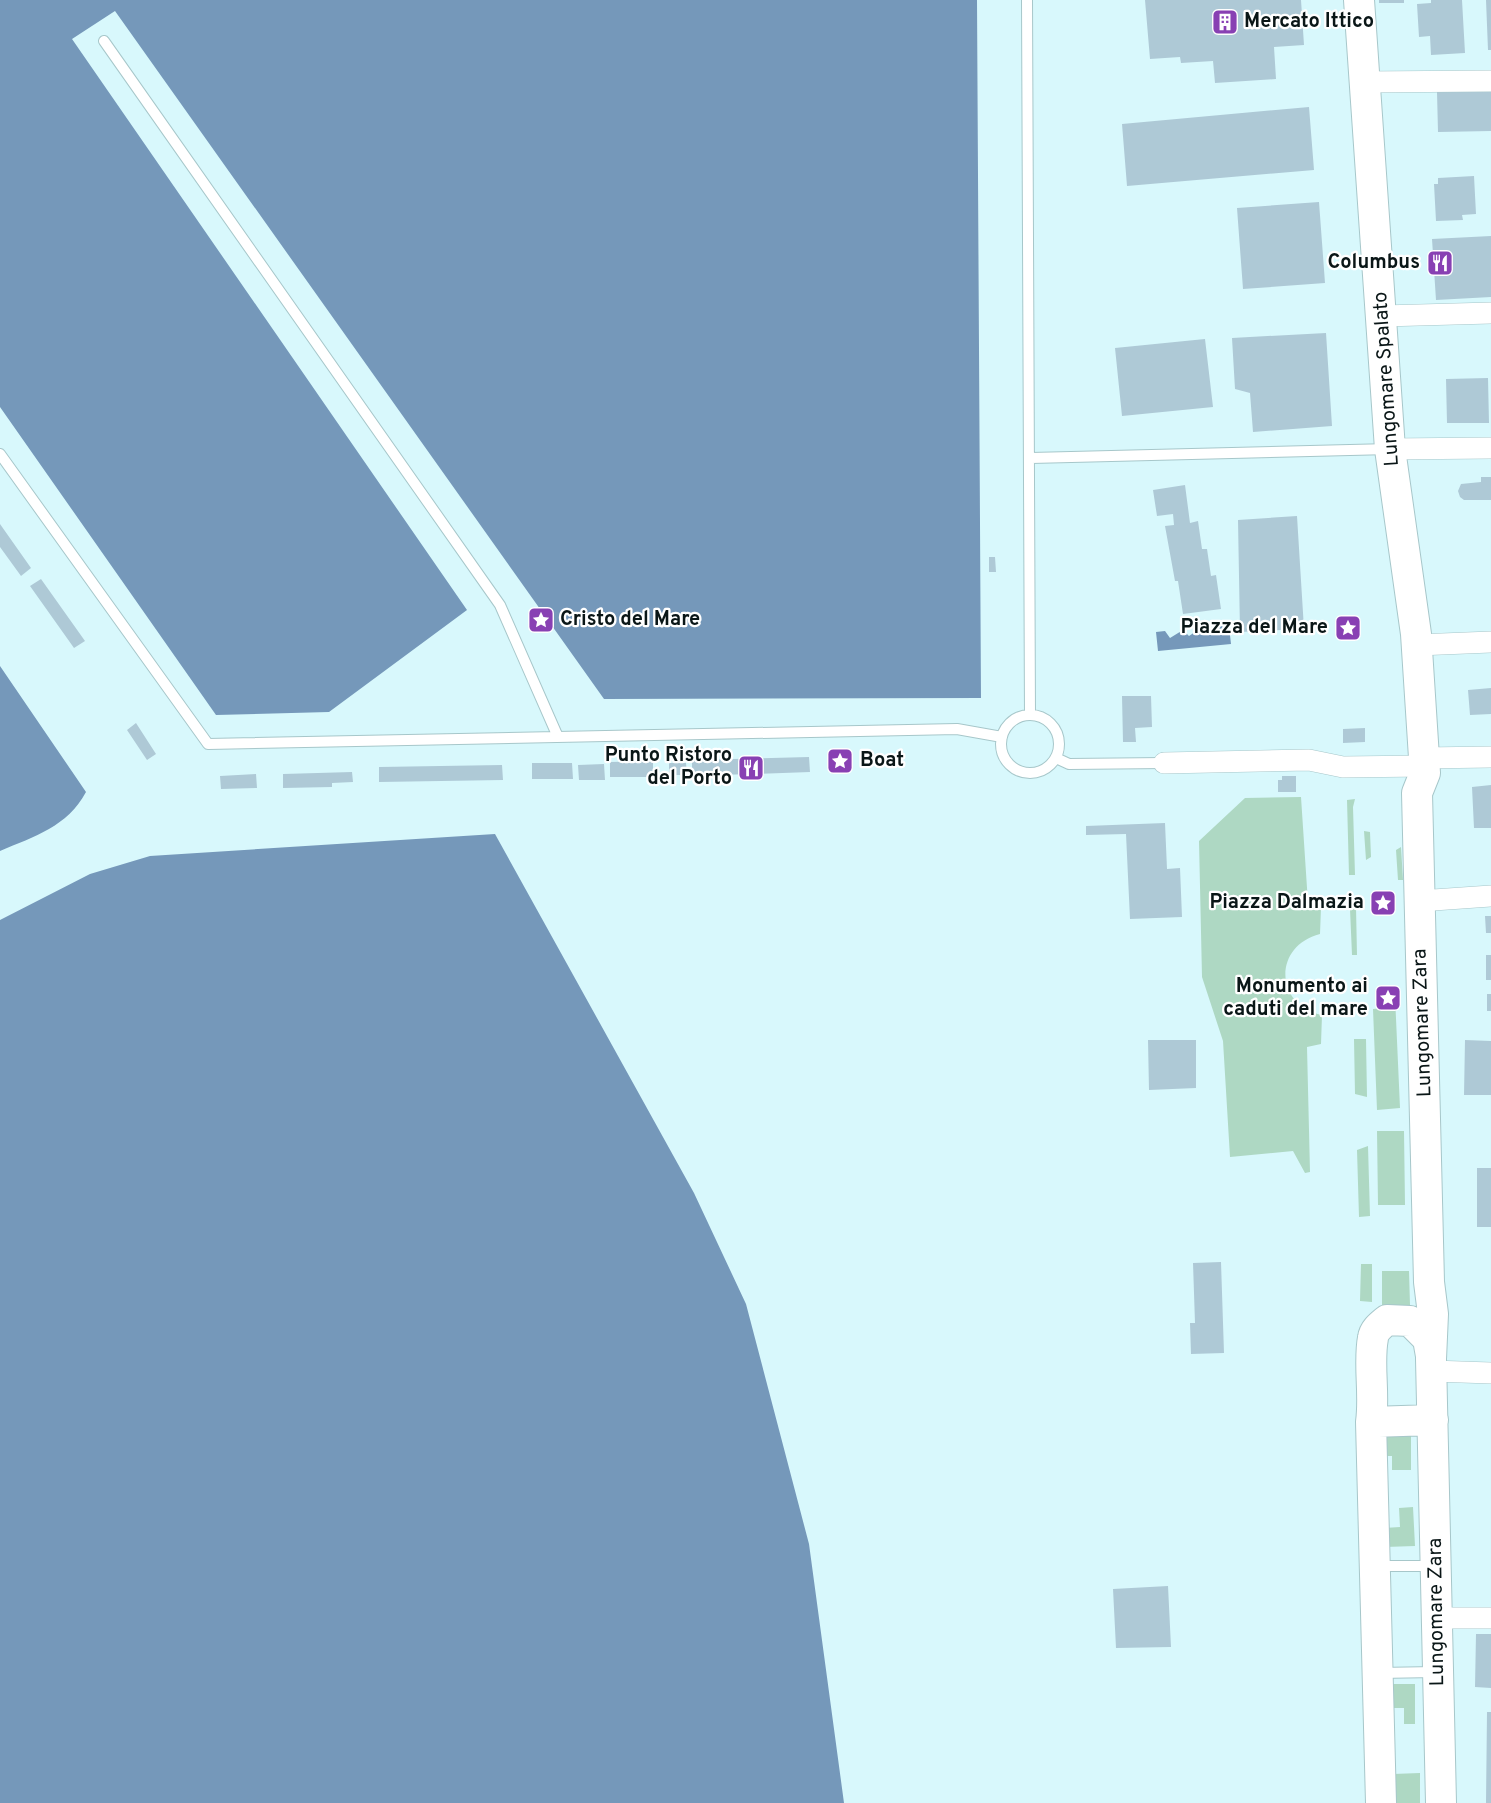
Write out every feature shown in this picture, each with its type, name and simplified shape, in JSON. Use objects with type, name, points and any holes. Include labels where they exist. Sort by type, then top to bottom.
[{"type":"street","name":"Lungomare Spalato","points":[[1359,0],[1383,315],[1390,449],[1417,645],[1424,762]]},
{"type":"street","points":[[1364,82],[1491,81]]},
{"type":"street","points":[[1383,315],[1491,313]]},
{"type":"street","points":[[1390,449],[1491,448]]},
{"type":"street","points":[[1417,645],[1491,642]]},
{"type":"street","points":[[1164,763],[1309,760],[1349,768],[1491,757]]},
{"type":"street","name":"Lungomare Zara","points":[[1424,762],[1425,773],[1417,793],[1429,1282],[1433,1314],[1431,1365],[1441,1803]]},
{"type":"street","points":[[1419,901],[1491,896]]},
{"type":"street","name":"Lungomare Zara","points":[[1429,1282],[1422,1306],[1410,1321],[1428,1339],[1431,1365]]},
{"type":"street","points":[[1381,1803],[1371,1422],[1374,1397],[1373,1336],[1377,1327],[1387,1320],[1410,1321]]},
{"type":"street","points":[[1431,1365],[1491,1373]]},
{"type":"street","points":[[1371,1422],[1433,1420]]},
{"type":"street","points":[[1438,1618],[1491,1618]]},
{"type":"lane","points":[[1027,0],[1031,458],[1030,715]]},
{"type":"lane","points":[[104,40],[500,605],[558,737]]},
{"type":"lane","points":[[1031,458],[1390,449]]},
{"type":"lane","points":[[0,454],[208,744],[957,729],[1002,737]]},
{"type":"lane","points":[[1030,715],[1048,721],[1054,727],[1059,745],[1056,758],[1047,768],[1039,772],[1020,772],[1006,761],[1002,752],[1002,737],[1013,720],[1030,715]]},
{"type":"lane","points":[[1056,758],[1069,764],[1164,763]]},
{"type":"lane","points":[[1376,1566],[1435,1566]]},
{"type":"lane","points":[[1378,1673],[1439,1672]]},
{"type":"green space","points":[[1301,797],[1308,903],[1321,907],[1320,934],[1305,941],[1294,950],[1287,962],[1285,975],[1288,988],[1295,1000],[1306,1009],[1322,1015],[1321,1044],[1307,1047],[1310,1172],[1305,1173],[1293,1151],[1230,1157],[1223,1041],[1202,977],[1199,841],[1245,798]]},
{"type":"green space","points":[[1355,799],[1353,807],[1355,875],[1349,875],[1347,800]]},
{"type":"green space","points":[[1364,831],[1370,832],[1371,857],[1366,860]]},
{"type":"green space","points":[[1401,847],[1403,880],[1398,880],[1396,850]]},
{"type":"green space","points":[[1356,907],[1357,955],[1352,955],[1350,909]]},
{"type":"green space","points":[[1395,996],[1400,1108],[1377,1110],[1373,1009],[1385,1008],[1385,997]]},
{"type":"green space","points":[[1354,1039],[1366,1039],[1367,1097],[1355,1094]]},
{"type":"green space","points":[[1377,1131],[1404,1131],[1405,1205],[1378,1205]]},
{"type":"green space","points":[[1368,1146],[1370,1216],[1359,1217],[1357,1150]]},
{"type":"green space","points":[[1361,1264],[1372,1264],[1372,1302],[1360,1301]]},
{"type":"green space","points":[[1382,1271],[1409,1271],[1410,1305],[1382,1305]]},
{"type":"green space","points":[[1384,1434],[1411,1434],[1411,1470],[1392,1470],[1392,1456],[1384,1456]]},
{"type":"green space","points":[[1413,1507],[1415,1546],[1385,1547],[1384,1528],[1400,1527],[1399,1508]]},
{"type":"green space","points":[[1389,1684],[1415,1684],[1415,1724],[1404,1724],[1404,1708],[1389,1708]]},
{"type":"green space","points":[[1420,1773],[1420,1803],[1393,1803],[1393,1774]]},
{"type":"water","points":[[0,0],[977,0],[981,698],[604,699],[115,11],[72,39],[467,610],[329,712],[216,715],[0,407]]},
{"type":"water","points":[[1219,626],[1229,626],[1231,644],[1158,651],[1156,632],[1165,631],[1170,638],[1183,630],[1189,636],[1201,628],[1207,635]]},
{"type":"water","points":[[0,666],[86,792],[78,804],[60,822],[38,835],[0,851]]},
{"type":"water","points":[[495,834],[694,1193],[746,1304],[809,1544],[844,1803],[0,1803],[0,920],[90,874],[150,856]]},
{"type":"building","name":"Mercato Ittico","points":[[1145,0],[1301,0],[1304,45],[1274,47],[1276,79],[1215,83],[1213,61],[1181,63],[1180,57],[1150,59]]},
{"type":"building","points":[[1379,0],[1404,0],[1404,3],[1379,3]]},
{"type":"building","points":[[1431,0],[1462,0],[1465,53],[1431,55],[1430,36],[1419,37],[1417,4],[1431,3]]},
{"type":"building","points":[[1486,0],[1491,0],[1491,50],[1488,50]]},
{"type":"building","points":[[1491,91],[1491,131],[1438,132],[1437,92]]},
{"type":"building","points":[[1309,107],[1314,170],[1127,186],[1122,124]]},
{"type":"building","points":[[1474,176],[1476,214],[1462,215],[1463,220],[1436,221],[1434,184],[1438,184],[1438,178]]},
{"type":"building","points":[[1319,202],[1325,283],[1243,289],[1237,208]]},
{"type":"building","points":[[1491,236],[1491,297],[1436,300],[1432,239]]},
{"type":"building","points":[[1326,333],[1332,426],[1253,432],[1250,393],[1235,389],[1232,338]]},
{"type":"building","points":[[1205,339],[1213,407],[1122,416],[1115,348]]},
{"type":"building","points":[[1488,378],[1489,423],[1447,423],[1446,379]]},
{"type":"building","points":[[1481,477],[1491,477],[1491,500],[1464,500],[1460,497],[1458,491],[1461,484],[1481,482]]},
{"type":"building","points":[[1185,485],[1190,523],[1198,521],[1202,549],[1207,549],[1211,576],[1216,575],[1221,609],[1183,614],[1165,526],[1174,525],[1173,514],[1157,516],[1153,490]]},
{"type":"building","points":[[1297,516],[1304,629],[1240,632],[1238,520]]},
{"type":"building","points":[[0,524],[31,568],[21,576],[0,547]]},
{"type":"building","points":[[989,557],[995,557],[996,572],[989,572]]},
{"type":"building","points":[[41,579],[85,641],[74,648],[30,586]]},
{"type":"building","points":[[1491,688],[1491,714],[1470,715],[1468,690]]},
{"type":"building","points":[[1122,696],[1151,696],[1152,727],[1135,728],[1136,742],[1123,742]]},
{"type":"building","points":[[136,723],[156,754],[147,760],[127,730]]},
{"type":"building","points":[[1365,728],[1365,742],[1343,743],[1343,729]]},
{"type":"building","name":"Punto Ristoro del Porto","points":[[809,757],[810,772],[692,776],[692,760]]},
{"type":"building","points":[[653,761],[653,777],[610,777],[610,762]]},
{"type":"building","points":[[532,763],[572,763],[573,779],[532,779]]},
{"type":"building","points":[[669,763],[686,763],[687,775],[669,775]]},
{"type":"building","points":[[604,764],[605,780],[579,780],[578,765]]},
{"type":"building","points":[[502,765],[503,780],[379,782],[379,767]]},
{"type":"building","points":[[352,772],[353,782],[332,783],[332,787],[283,788],[283,774]]},
{"type":"building","points":[[256,774],[257,788],[221,789],[220,776]]},
{"type":"building","points":[[1282,776],[1296,776],[1296,792],[1278,792],[1278,780],[1282,780]]},
{"type":"building","points":[[1491,785],[1491,828],[1474,828],[1472,787]]},
{"type":"building","points":[[1165,823],[1167,869],[1180,868],[1182,917],[1130,919],[1126,834],[1086,835],[1086,826]]},
{"type":"building","points":[[1485,916],[1491,916],[1491,933],[1486,933]]},
{"type":"building","points":[[1486,955],[1491,955],[1491,980],[1486,980]]},
{"type":"building","points":[[1487,994],[1491,994],[1491,1011],[1487,1011]]},
{"type":"building","points":[[1148,1040],[1196,1040],[1196,1088],[1149,1090]]},
{"type":"building","points":[[1465,1040],[1491,1041],[1491,1095],[1464,1095]]},
{"type":"building","points":[[1477,1168],[1491,1168],[1491,1227],[1477,1227]]},
{"type":"building","points":[[1221,1262],[1224,1353],[1191,1354],[1190,1323],[1195,1323],[1193,1263]]},
{"type":"building","points":[[1168,1586],[1171,1647],[1116,1648],[1113,1589]]},
{"type":"building","points":[[1476,1634],[1491,1634],[1491,1688],[1475,1687]]},
{"type":"building","points":[[1487,1712],[1491,1712],[1491,1803],[1486,1803]]},
{"type":"place","name":"Mercato Ittico","points":[[1225,22]]},
{"type":"place","name":"Columbus","points":[[1440,263]]},
{"type":"place","name":"Cristo del Mare","points":[[541,620]]},
{"type":"place","name":"Piazza del Mare","points":[[1348,628]]},
{"type":"place","name":"Boat","points":[[840,761]]},
{"type":"place","name":"Punto Ristoro del Porto","points":[[751,768]]},
{"type":"place","name":"Piazza Dalmazia","points":[[1383,903]]},
{"type":"place","name":"Monumento ai caduti del mare","points":[[1388,998]]}]
